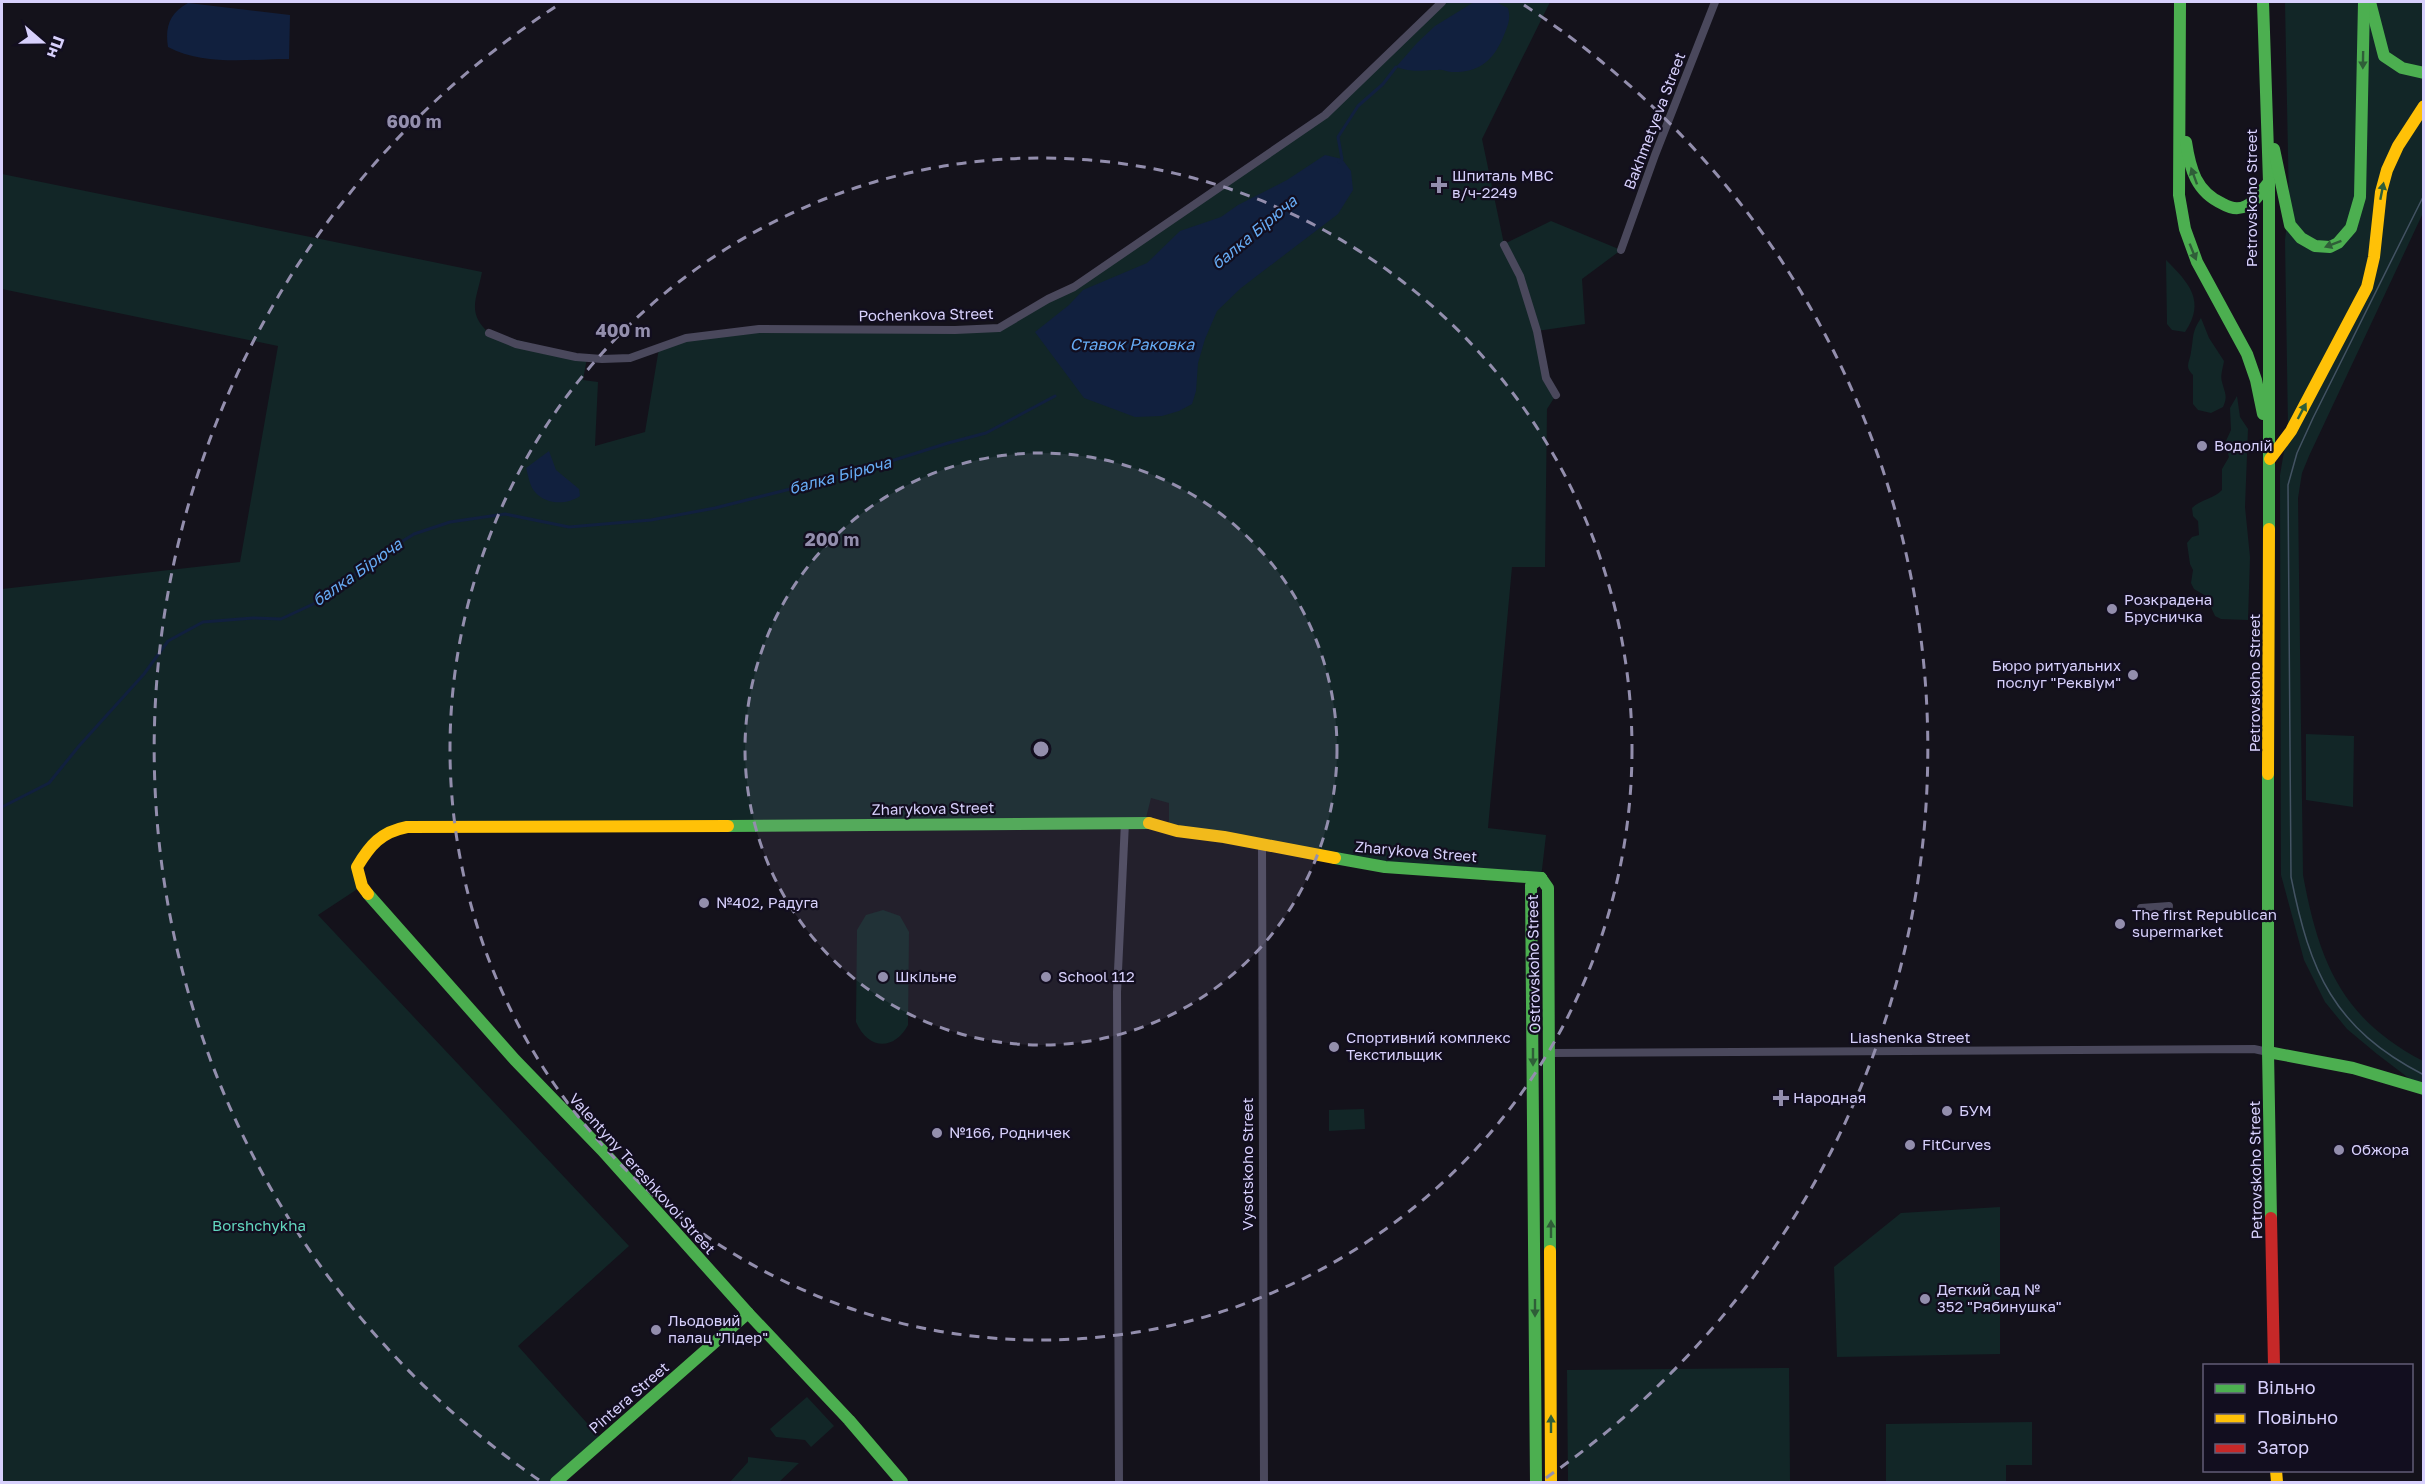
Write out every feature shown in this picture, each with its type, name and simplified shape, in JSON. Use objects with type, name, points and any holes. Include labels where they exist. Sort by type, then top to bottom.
[{"type":"street","name":"Pochenkova Street","points":[[489,333],[516,345],[576,357],[602,359],[630,358],[686,338],[759,329],[954,330],[999,328],[1048,299],[1074,287],[1325,115],[1442,2]]},
{"type":"street","name":"Bakhmetyeva Street","points":[[1621,250],[1655,155],[1715,2]]},
{"type":"street","points":[[2180,2],[2179,195],[2190,246],[2247,354],[2256,380],[2270,459]]},
{"type":"street","points":[[2267,113],[2290,225],[2295,234],[2308,245],[2321,248],[2338,243],[2350,230],[2360,197],[2364,2]]},
{"type":"street","points":[[2370,2],[2379,45],[2384,56],[2402,68],[2424,73]]},
{"type":"street","name":"Petrovskoho Street","points":[[2263,8],[2269,182],[2267,294],[2270,459],[2268,1052],[2274,1364]]},
{"type":"street","points":[[2181,102],[2191,169],[2202,193],[2213,201],[2237,208],[2247,206],[2269,182]]},
{"type":"street","points":[[2270,459],[2291,431],[2367,288],[2374,257],[2381,192],[2387,170],[2398,146],[2424,106]]},
{"type":"street","points":[[1504,245],[1520,276],[1537,331],[1546,378],[1556,395]]},
{"type":"street","points":[[1119,1482],[1117,992],[1125,822]]},
{"type":"street","name":"Zharykova Street","points":[[362,886],[357,867],[375,839],[391,830],[407,827],[818,826],[1125,822],[1145,822],[1169,830],[1224,837],[1385,867],[1541,878]]},
{"type":"street","name":"Vysotskoho Street","points":[[1262,845],[1264,1482]]},
{"type":"street","name":"Ostrovskoho Street","points":[[1536,1482],[1531,885],[1541,878],[1548,888],[1551,1482]]},
{"type":"street","name":"Valentyny Tereshkovoi Street","points":[[362,886],[515,1060],[626,1176],[748,1313],[849,1420],[902,1482]]},
{"type":"street","points":[[2141,908],[2169,906]]},
{"type":"street","name":"Liashenka Street","points":[[1550,1053],[2242,1049],[2268,1052]]},
{"type":"street","points":[[2268,1052],[2353,1068],[2424,1089]]},
{"type":"street","name":"Pintera Street","points":[[556,1482],[748,1313]]},
{"type":"green space","name":"Borshchykha","points":[[1442,2],[1550,2],[1482,139],[1504,244],[1551,221],[1621,250],[1582,279],[1585,324],[1537,331],[1556,395],[1547,409],[1545,567],[1512,567],[1488,828],[1546,835],[1541,878],[1429,869],[1169,830],[1169,803],[1151,798],[1145,822],[391,830],[357,867],[362,886],[318,915],[629,1246],[518,1346],[603,1441],[556,1482],[2,1482],[2,589],[240,562],[278,346],[2,289],[2,174],[482,272],[475,312],[489,333],[587,358],[583,380],[598,382],[595,446],[645,432],[659,348],[686,338],[759,329],[999,328],[1074,287],[1325,115]]},
{"type":"green space","points":[[2285,2],[2423,2],[2423,213],[2309,456],[2302,473],[2298,498],[2303,875],[2309,906],[2317,935],[2339,985],[2354,1007],[2372,1026],[2395,1045],[2423,1061],[2423,1089],[2347,1029],[2325,1002],[2304,960],[2281,875],[2280,475],[2288,428],[2285,240],[2289,206]]},
{"type":"green space","points":[[2166,260],[2182,277],[2192,293],[2194,311],[2185,332],[2172,330],[2167,324]]},
{"type":"green space","points":[[2201,318],[2209,338],[2224,361],[2221,377],[2226,395],[2225,400],[2223,407],[2211,413],[2198,410],[2193,404],[2193,375],[2188,366],[2194,331]]},
{"type":"green space","points":[[2237,396],[2240,417],[2248,429],[2245,507],[2250,557],[2248,620],[2221,619],[2215,616],[2206,596],[2194,589],[2191,583],[2193,570],[2187,543],[2192,537],[2199,535],[2198,521],[2193,516],[2192,508],[2222,490],[2222,469],[2229,457],[2225,443],[2231,430],[2230,408]]},
{"type":"green space","points":[[2306,734],[2354,736],[2353,807],[2306,800]]},
{"type":"green space","name":"Шкільне","points":[[883,910],[900,916],[909,932],[908,1025],[896,1039],[881,1044],[867,1038],[856,1022],[857,930],[866,915]]},
{"type":"green space","points":[[1364,1109],[1365,1129],[1329,1131],[1329,1110]]},
{"type":"green space","points":[[2000,1207],[2000,1354],[1837,1357],[1834,1267],[1901,1213]]},
{"type":"green space","points":[[1789,1368],[1790,1482],[1568,1482],[1567,1370]]},
{"type":"green space","points":[[807,1397],[834,1426],[811,1447],[805,1440],[776,1437],[770,1429]]},
{"type":"green space","points":[[2032,1422],[2032,1465],[2006,1465],[2006,1482],[1886,1482],[1886,1424]]},
{"type":"green space","points":[[748,1457],[799,1463],[779,1482],[730,1482],[748,1462]]},
{"type":"water","points":[[1474,2],[1496,2],[1508,8],[1509,12],[1508,25],[1500,44],[1485,63],[1461,72],[1412,71],[1396,67],[1435,26]]},
{"type":"water","points":[[188,3],[290,15],[289,59],[212,59],[196,57],[168,47],[167,34],[170,22],[176,11]]},
{"type":"water","name":"Ставок Раковка","points":[[1325,155],[1342,159],[1351,171],[1353,190],[1338,214],[1241,288],[1217,311],[1198,363],[1196,391],[1192,404],[1162,416],[1135,417],[1084,398],[1035,332],[1069,305],[1083,290],[1147,263],[1180,231],[1221,217],[1238,205],[1287,180]]},
{"type":"water","points":[[549,451],[556,470],[579,489],[580,496],[569,501],[557,502],[545,499],[533,490],[526,468]]},
{"type":"waterway","name":"балка Бірюча","points":[[1339,162],[1342,159],[1338,137],[1358,106],[1383,84],[1396,67]]},
{"type":"waterway","name":"балка Бірюча","points":[[2,807],[49,783],[144,674],[168,641],[203,622],[253,618],[281,619],[324,599],[374,559],[414,534],[450,522],[505,514],[569,527],[651,520],[715,508],[850,474],[986,433],[1055,396]]},
{"type":"tram line","points":[[2424,195],[2313,418],[2297,453],[2288,485],[2291,877],[2298,911],[2317,969],[2330,994],[2347,1017],[2368,1038],[2393,1057],[2424,1075]]},
{"type":"traffic: fast","points":[[2180,2],[2179,195],[2185,229],[2197,262],[2247,354],[2256,380],[2263,414]]},
{"type":"traffic: fast","points":[[2263,2],[2269,182],[2269,529]]},
{"type":"traffic: fast","points":[[2274,149],[2290,225],[2301,238],[2315,246],[2330,247],[2338,243],[2351,228],[2360,197],[2364,2]]},
{"type":"traffic: fast","points":[[2370,2],[2384,56],[2402,68],[2424,73]]},
{"type":"traffic: fast","points":[[2186,142],[2192,170],[2200,186],[2214,199],[2226,205],[2237,208],[2250,204],[2269,182]]},
{"type":"traffic: fast","points":[[2268,774],[2268,1052],[2271,1218]]},
{"type":"traffic: fast","points":[[728,826],[1149,823]]},
{"type":"traffic: fast","points":[[1335,858],[1385,867],[1541,878]]},
{"type":"traffic: fast","points":[[1541,878],[1548,888],[1550,1251]]},
{"type":"traffic: fast","points":[[1536,1482],[1531,885],[1541,878]]},
{"type":"traffic: fast","points":[[368,894],[515,1060],[602,1150],[748,1313],[849,1420],[902,1482]]},
{"type":"traffic: fast","points":[[2268,1052],[2353,1068],[2424,1089]]},
{"type":"traffic: fast","points":[[556,1482],[748,1313]]},
{"type":"traffic: slow","points":[[2270,459],[2291,431],[2367,287],[2374,257],[2381,192],[2387,170],[2398,146],[2424,106]]},
{"type":"traffic: slow","points":[[2268,774],[2269,529]]},
{"type":"traffic: slow","points":[[1149,823],[1177,831],[1224,837],[1335,858]]},
{"type":"traffic: slow","points":[[368,894],[362,886],[357,867],[367,852],[383,836],[407,827],[728,826]]},
{"type":"traffic: slow","points":[[1550,1251],[1551,1482]]},
{"type":"traffic: slow","points":[[2276,1472],[2277,1482]]},
{"type":"traffic: jam","points":[[2271,1218],[2274,1364]]},
{"type":"place","name":"Шпиталь МВС в/ч-2249","points":[[1439,185]]},
{"type":"place","name":"Водолій","points":[[2202,446]]},
{"type":"place","name":"Розкрадена Брусничка","points":[[2112,609]]},
{"type":"place","name":"Бюро ритуальних послуг \"Реквіум\"","points":[[2133,675]]},
{"type":"place","name":"№402, Радуга","points":[[704,903]]},
{"type":"place","name":"The first Republican supermarket","points":[[2120,924]]},
{"type":"place","name":"Шкільне","points":[[883,977]]},
{"type":"place","name":"School 112","points":[[1046,977]]},
{"type":"place","name":"Спортивний комплекс Текстильщик","points":[[1334,1047]]},
{"type":"place","name":"Народная","points":[[1781,1098]]},
{"type":"place","name":"БУМ","points":[[1947,1111]]},
{"type":"place","name":"№166, Родничек","points":[[937,1133]]},
{"type":"place","name":"FitCurves","points":[[1910,1145]]},
{"type":"place","name":"Обжора","points":[[2339,1150]]},
{"type":"place","name":"Деткий сад № 352 \"Рябинушка\"","points":[[1925,1299]]},
{"type":"place","name":"Льодовий палац \"Лідер\"","points":[[656,1330]]}]
